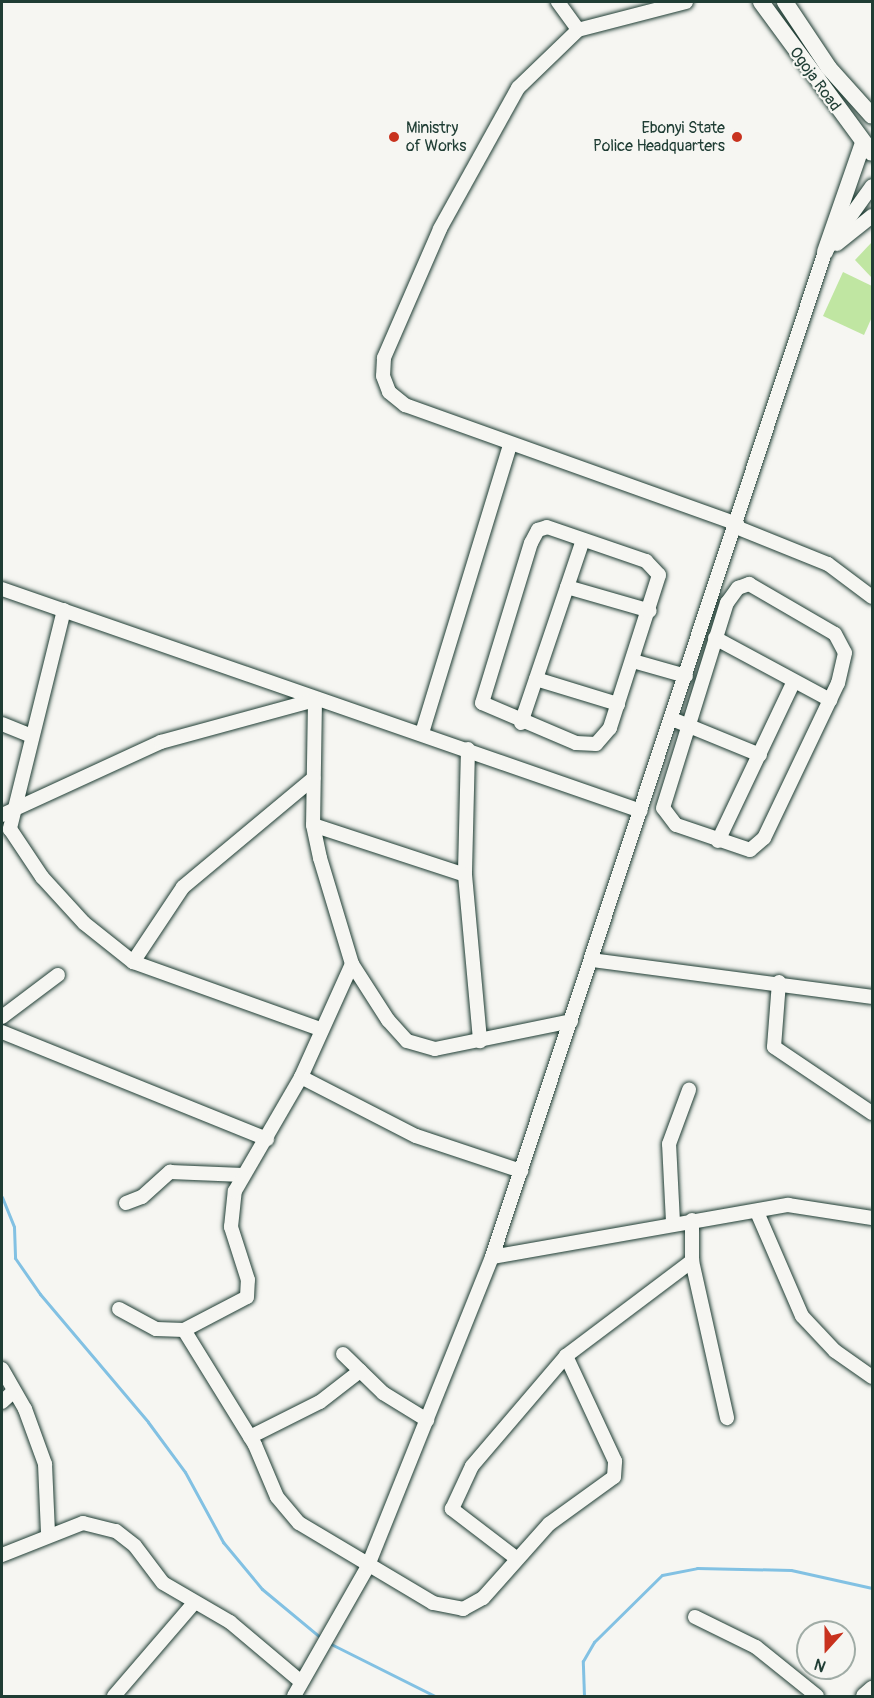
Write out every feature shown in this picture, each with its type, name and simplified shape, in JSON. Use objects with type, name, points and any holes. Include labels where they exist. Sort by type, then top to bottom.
[{"type":"main road","name":"Ogoja Road","points":[[762,2],[868,148]]},
{"type":"main road","name":"Ogoja Road","points":[[785,2],[829,68],[873,116]]},
{"type":"main road","points":[[825,252],[868,148]]},
{"type":"main road","points":[[864,1696],[873,1689]]},
{"type":"street","points":[[558,2],[578,30]]},
{"type":"street","points":[[686,2],[578,30],[518,88],[440,229],[384,358],[389,392],[405,405],[510,446],[737,526],[828,564],[873,597]]},
{"type":"street","points":[[294,1696],[318,1646],[367,1568],[492,1257],[737,526],[825,252],[873,186]]},
{"type":"street","points":[[825,252],[873,216]]},
{"type":"street","points":[[422,733],[510,446]]},
{"type":"street","points":[[543,527],[583,540],[658,570],[650,611],[633,662],[618,704],[596,744],[521,723],[488,709],[482,698],[531,543],[543,527]]},
{"type":"street","points":[[521,723],[583,540]]},
{"type":"street","points":[[756,586],[842,641],[845,653],[830,700],[764,838],[750,850],[676,825],[663,808],[693,727],[715,638],[738,588],[756,586]]},
{"type":"street","points":[[567,587],[650,611]]},
{"type":"street","points":[[2,589],[315,700],[422,733],[641,811]]},
{"type":"street","points":[[64,610],[32,736],[6,813],[10,829],[42,877],[84,923],[133,962],[320,1029]]},
{"type":"street","points":[[715,638],[793,683],[830,700]]},
{"type":"street","points":[[633,662],[686,676]]},
{"type":"street","points":[[536,679],[618,704]]},
{"type":"street","points":[[718,841],[793,683]]},
{"type":"street","points":[[315,700],[312,825],[336,925],[352,963],[407,1041],[435,1049],[571,1021]]},
{"type":"street","points":[[6,813],[161,742],[315,700]]},
{"type":"street","points":[[672,719],[760,755]]},
{"type":"street","points":[[2,724],[32,736]]},
{"type":"street","points":[[468,749],[465,875],[480,1041]]},
{"type":"street","points":[[133,962],[183,886],[314,778]]},
{"type":"street","points":[[312,825],[465,875]]},
{"type":"street","points":[[2,842],[10,829]]},
{"type":"street","points":[[592,960],[779,982],[873,997]]},
{"type":"street","points":[[119,1308],[156,1329],[183,1330],[247,1297],[248,1280],[231,1227],[231,1207],[243,1175],[267,1139],[301,1077],[320,1029],[352,963]]},
{"type":"street","points":[[2,1017],[58,975]]},
{"type":"street","points":[[779,982],[774,1047],[873,1113]]},
{"type":"street","points":[[2,1032],[267,1139]]},
{"type":"street","points":[[301,1077],[416,1136],[521,1172]]},
{"type":"street","points":[[673,1221],[669,1144],[689,1090]]},
{"type":"street","points":[[126,1203],[142,1197],[170,1172],[243,1175]]},
{"type":"street","points":[[492,1257],[673,1221],[757,1212],[788,1205],[873,1218]]},
{"type":"street","points":[[757,1212],[802,1316],[835,1351],[873,1377]]},
{"type":"street","points":[[692,1220],[692,1261],[727,1418]]},
{"type":"street","points":[[516,1558],[456,1517],[452,1501],[509,1418],[566,1356],[692,1261]]},
{"type":"street","points":[[183,1330],[250,1437],[284,1508],[317,1538],[367,1568],[433,1603],[463,1609],[483,1598],[516,1558],[549,1524],[610,1482],[617,1470],[566,1356]]},
{"type":"street","points":[[343,1354],[401,1407],[427,1420]]},
{"type":"street","points":[[2,1369],[14,1390],[45,1464],[48,1534]]},
{"type":"street","points":[[250,1437],[320,1402],[360,1371]]},
{"type":"street","points":[[2,1402],[14,1390]]},
{"type":"street","points":[[2,1555],[48,1534],[83,1523],[116,1531],[135,1546],[163,1583],[230,1622],[300,1681]]},
{"type":"street","points":[[114,1696],[194,1603]]},
{"type":"street","points":[[695,1617],[749,1643],[817,1696]]},
{"type":"green space","points":[[872,242],[872,278],[855,260]]},
{"type":"green space","points":[[843,272],[872,286],[872,317],[864,335],[823,316]]},
{"type":"waterway","points":[[2,1197],[14,1227],[15,1258],[40,1294],[148,1422],[185,1472],[223,1542],[262,1589],[321,1638]]},
{"type":"waterway","points":[[584,1696],[583,1661],[594,1642],[662,1575],[697,1568],[791,1570],[872,1588]]},
{"type":"waterway","points":[[329,1643],[435,1696]]},
{"type":"place","name":"Ministry of Works","points":[[394,137]]},
{"type":"place","name":"Ebonyi State Police Headquarters","points":[[737,137]]}]
